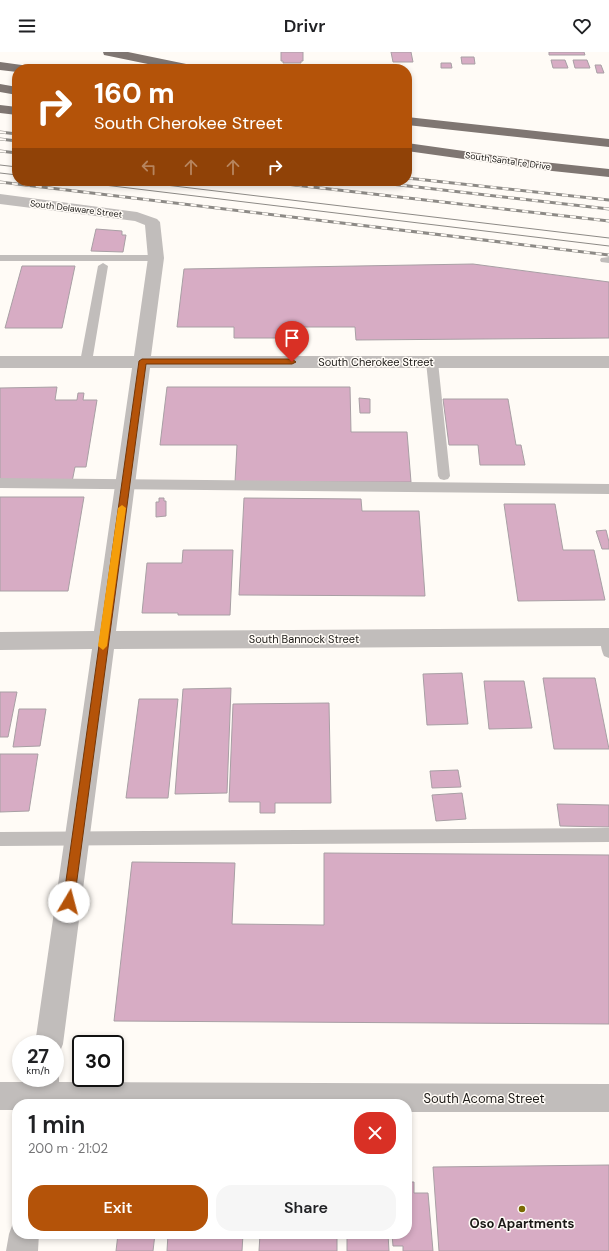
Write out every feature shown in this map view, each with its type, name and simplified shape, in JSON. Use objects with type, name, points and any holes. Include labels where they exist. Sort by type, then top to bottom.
[{"type":"highway","points":[[109,52],[167,64]]},
{"type":"highway","points":[[0,66],[12,68]]},
{"type":"highway","points":[[0,88],[12,90]]},
{"type":"highway","points":[[0,109],[12,110]]},
{"type":"highway","points":[[412,117],[457,127]]},
{"type":"highway","points":[[412,122],[609,143]]},
{"type":"highway","name":"South Santa Fe Drive","points":[[412,148],[543,166],[609,173]]},
{"type":"street","name":"South Delaware Street","points":[[0,199],[137,217],[152,222],[156,258]]},
{"type":"street","points":[[50,1035],[156,258]]},
{"type":"street","name":"South Cherokee Street","points":[[0,362],[609,362]]},
{"type":"street","name":"South Bannock Street","points":[[0,641],[608,642]]},
{"type":"street","name":"South Acoma Street","points":[[0,1096],[43,1093],[609,1098]]},
{"type":"street","points":[[22,1251],[23,1239]]},
{"type":"lane","points":[[0,258],[156,258]]},
{"type":"lane","points":[[86,362],[103,266]]},
{"type":"lane","points":[[432,362],[444,476]]},
{"type":"lane","points":[[0,483],[126,483],[609,489]]},
{"type":"lane","points":[[0,839],[609,835]]},
{"type":"building","points":[[281,52],[303,52],[303,61],[301,61],[301,63],[283,63],[283,61],[281,61]]},
{"type":"building","points":[[391,52],[411,52],[413,62],[393,62]]},
{"type":"building","points":[[549,52],[584,52],[585,55],[549,55]]},
{"type":"building","points":[[461,57],[474,57],[475,64],[462,64]]},
{"type":"building","points":[[551,60],[565,60],[568,68],[553,68]]},
{"type":"building","points":[[573,60],[587,60],[590,68],[575,68]]},
{"type":"building","points":[[441,63],[451,63],[452,68],[441,68]]},
{"type":"building","points":[[595,65],[601,65],[604,73],[597,73]]},
{"type":"building","points":[[96,229],[122,231],[122,235],[126,235],[123,252],[91,251]]},
{"type":"building","points":[[473,264],[609,282],[609,338],[356,340],[355,327],[289,327],[289,338],[234,338],[234,327],[177,327],[184,269]]},
{"type":"building","points":[[22,266],[75,266],[62,328],[5,328]]},
{"type":"building","points":[[57,387],[55,400],[77,400],[78,393],[84,393],[83,400],[97,400],[86,467],[75,467],[72,482],[0,482],[0,388]]},
{"type":"building","points":[[167,387],[350,387],[351,432],[407,432],[411,482],[235,482],[237,445],[160,445]]},
{"type":"building","points":[[359,398],[370,399],[370,413],[360,413]]},
{"type":"building","points":[[443,399],[508,399],[516,445],[521,445],[525,465],[480,465],[478,445],[449,445]]},
{"type":"building","points":[[0,497],[84,497],[68,591],[0,591]]},
{"type":"building","points":[[159,498],[164,498],[164,501],[166,501],[166,516],[156,517],[156,502],[159,502]]},
{"type":"building","points":[[244,498],[361,499],[362,511],[419,511],[425,596],[239,595]]},
{"type":"building","points":[[504,504],[555,504],[563,550],[594,550],[605,600],[518,601]]},
{"type":"building","points":[[606,530],[609,549],[602,549],[596,531]]},
{"type":"building","points":[[183,550],[233,550],[230,615],[142,613],[147,563],[182,563]]},
{"type":"building","points":[[462,673],[468,724],[427,725],[423,674]]},
{"type":"building","points":[[543,678],[595,678],[609,749],[554,749]]},
{"type":"building","points":[[484,681],[524,681],[532,728],[489,729]]},
{"type":"building","points":[[231,688],[227,793],[175,794],[183,689]]},
{"type":"building","points":[[0,692],[17,692],[8,737],[0,737]]},
{"type":"building","points":[[139,699],[178,699],[168,798],[126,798]]},
{"type":"building","points":[[329,703],[331,803],[275,803],[275,813],[260,813],[260,802],[229,802],[233,704]]},
{"type":"building","points":[[19,709],[46,709],[40,746],[13,747]]},
{"type":"building","points":[[0,754],[38,754],[29,811],[0,812]]},
{"type":"building","points":[[458,770],[461,787],[432,788],[430,771]]},
{"type":"building","points":[[462,793],[466,819],[436,821],[432,795]]},
{"type":"building","points":[[557,804],[609,805],[609,827],[560,826]]},
{"type":"building","points":[[324,853],[609,855],[609,1024],[114,1021],[132,862],[235,863],[232,924],[324,925]]},
{"type":"building","name":"Oso Apartments","points":[[609,1165],[609,1251],[439,1251],[433,1167]]},
{"type":"building","points":[[412,1182],[414,1182],[414,1193],[428,1193],[433,1251],[403,1251],[403,1246],[393,1246],[392,1239],[412,1239]]},
{"type":"building","points":[[117,1239],[154,1239],[153,1251],[116,1251]]},
{"type":"building","points":[[168,1239],[243,1239],[242,1251],[167,1251]]},
{"type":"building","points":[[260,1239],[337,1239],[337,1251],[259,1251]]},
{"type":"building","points":[[347,1239],[388,1239],[389,1251],[347,1251]]},
{"type":"tram line","points":[[0,165],[12,166]]},
{"type":"tram line","points":[[0,173],[12,174]]},
{"type":"tram line","points":[[112,186],[609,246]]},
{"type":"tram line","points":[[174,186],[609,238]]},
{"type":"railway","points":[[0,132],[12,133]]},
{"type":"railway","points":[[0,139],[12,140]]},
{"type":"railway","points":[[0,151],[12,152]]},
{"type":"railway","points":[[412,179],[609,200]]},
{"type":"railway","points":[[0,182],[12,183]]},
{"type":"railway","points":[[33,186],[609,255]]},
{"type":"railway","points":[[304,186],[609,221]]},
{"type":"railway","points":[[409,186],[609,209]]},
{"type":"slow traffic","points":[[103,646],[122,508]]},
{"type":"place","name":"Oso Apartments","points":[[522,1209]]},
{"type":"route","points":[[69,902],[103,640],[142,361],[292,362]]}]
